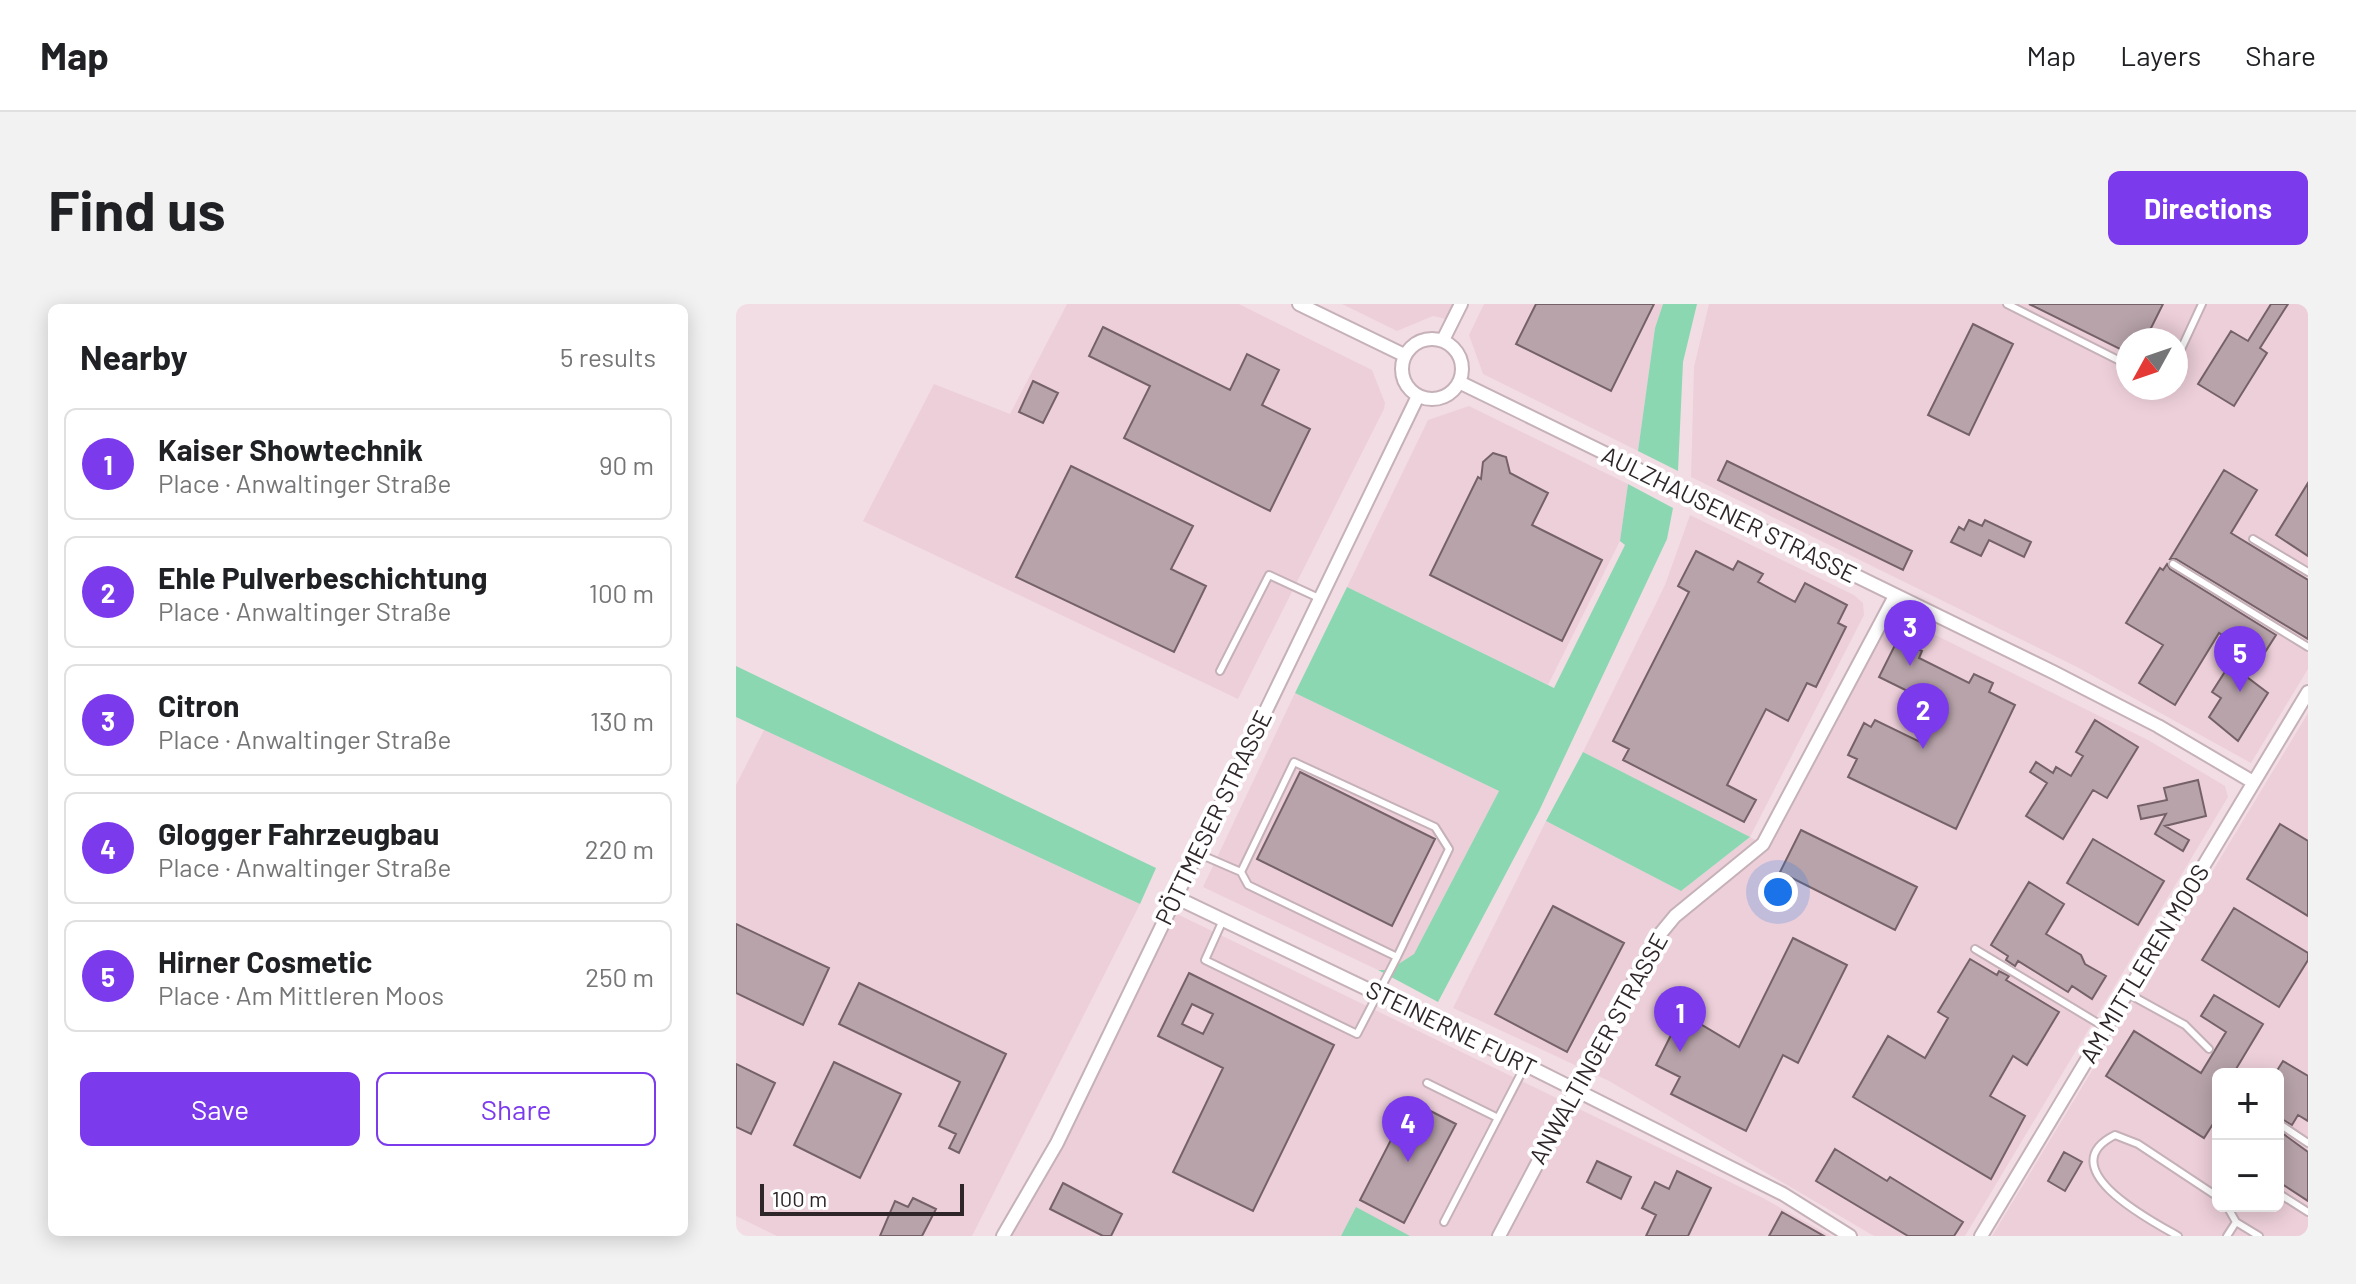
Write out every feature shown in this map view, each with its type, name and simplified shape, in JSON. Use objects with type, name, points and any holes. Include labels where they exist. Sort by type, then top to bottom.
[{"type":"street","points":[[1299,304],[1404,355]]},
{"type":"street","points":[[1443,340],[1461,304]]},
{"type":"street","points":[[1443,340],[1460,358],[1459,382],[1446,396],[1427,399],[1418,396],[1405,383],[1401,364],[1404,355],[1417,342],[1443,340]]},
{"type":"street","name":"AULZHAUSENER STRASSE","points":[[1459,382],[2146,719],[2253,782]]},
{"type":"street","name":"PÖTTMESER STRASSE","points":[[1003,1236],[1057,1143],[1418,396]]},
{"type":"street","name":"ANWALTINGER STRASSE","points":[[1499,1236],[1656,939],[1675,916],[1763,844],[1895,596]]},
{"type":"street","name":"AM MITTLEREN MOOS","points":[[1981,1236],[2308,692]]},
{"type":"street","name":"STEINERNE FURT","points":[[1175,897],[1576,1090],[1783,1194],[1850,1236]]},
{"type":"lane","points":[[2007,304],[2116,359]]},
{"type":"lane","points":[[2188,334],[2202,304]]},
{"type":"lane","points":[[2253,539],[2308,572]]},
{"type":"lane","points":[[2173,564],[2308,647]]},
{"type":"lane","points":[[1220,671],[1269,575],[1321,599]]},
{"type":"lane","points":[[1223,920],[1205,960],[1357,1034],[1449,849],[1435,827],[1294,762],[1241,872]]},
{"type":"lane","points":[[1197,853],[1241,872],[1248,885],[1397,957]]},
{"type":"lane","points":[[1975,949],[2106,1028]]},
{"type":"lane","points":[[2127,993],[2185,1025],[2209,1049]]},
{"type":"lane","points":[[1444,1222],[1526,1065]]},
{"type":"lane","points":[[1427,1083],[1498,1118]]},
{"type":"lane","points":[[2284,1127],[2308,1143]]},
{"type":"lane","points":[[2178,1236],[2125,1207],[2110,1193],[2095,1166],[2096,1157],[2106,1140],[2115,1135],[2138,1144],[2212,1193]]},
{"type":"lane","points":[[2284,1197],[2308,1212]]},
{"type":"lane","points":[[2230,1212],[2236,1222],[2259,1236]]},
{"type":"lane","points":[[2227,1236],[2236,1222]]},
{"type":"shaded area","points":[[1067,304],[1239,304],[1372,370],[1385,403],[1384,409],[1238,699],[863,521],[934,384],[1010,414]]},
{"type":"shaded area","points":[[1342,304],[1454,304],[1446,319],[1433,316],[1397,331]]},
{"type":"shaded area","points":[[1484,304],[1663,304],[1655,328],[1638,451],[1483,374],[1469,335]]},
{"type":"shaded area","points":[[1709,304],[2308,304],[2308,669],[2251,763],[2079,668],[1691,477],[1694,367]]},
{"type":"shaded area","points":[[1469,406],[1628,484],[1620,541],[1548,685],[1347,587],[1428,420]]},
{"type":"shaded area","points":[[1690,515],[1854,595],[1863,603],[1864,615],[1750,837],[1770,848],[1888,624],[1909,622],[2148,740],[2225,786],[2228,797],[1965,1236],[1874,1236],[1609,1081],[1453,1008],[1546,821],[1681,891],[1749,838],[1583,752],[1665,585]]},
{"type":"shaded area","points":[[1295,693],[1499,791],[1414,954],[1389,970],[1378,970],[1203,887]]},
{"type":"shaded area","points":[[2308,713],[2308,1229],[2304,1236],[1992,1236]]},
{"type":"shaded area","points":[[764,730],[1140,904],[972,1236],[777,1236],[736,1216],[736,785]]},
{"type":"shaded area","points":[[1177,914],[1763,1198],[1831,1236],[1011,1236]]},
{"type":"green space","points":[[1663,304],[1697,304],[1683,362],[1678,471],[1638,451],[1655,328]]},
{"type":"green space","points":[[1628,484],[1673,508],[1667,539],[1539,811],[1438,1002],[1378,970],[1389,970],[1414,954],[1499,791],[1295,693],[1347,587],[1554,688],[1625,545],[1620,541]]},
{"type":"green space","points":[[736,666],[1156,868],[1140,904],[736,717]]},
{"type":"green space","points":[[1583,752],[1750,837],[1681,891],[1546,821]]},
{"type":"green space","points":[[1356,1207],[1410,1236],[1341,1236]]},
{"type":"building","points":[[1536,304],[1654,304],[1611,391],[1516,344]]},
{"type":"building","points":[[2029,304],[2163,304],[2151,328],[2116,328],[2116,347]]},
{"type":"building","points":[[2271,304],[2288,304],[2260,348],[2267,353],[2234,406],[2198,384],[2231,331],[2248,341]]},
{"type":"building","points":[[1973,324],[2013,344],[1969,435],[1928,415]]},
{"type":"building","points":[[1103,327],[1230,390],[1247,354],[1279,370],[1262,405],[1310,429],[1270,511],[1124,438],[1150,386],[1089,356]]},
{"type":"building","points":[[1033,381],[1058,393],[1043,423],[1019,412]]},
{"type":"building","points":[[1493,453],[1506,457],[1510,473],[1548,493],[1532,525],[1602,560],[1562,641],[1430,575],[1478,477],[1481,479],[1483,462]]},
{"type":"building","points":[[1727,461],[1912,551],[1903,570],[1718,480]]},
{"type":"building","points":[[1071,466],[1193,526],[1171,569],[1206,586],[1174,652],[1016,577]]},
{"type":"building","points":[[2224,470],[2257,490],[2231,533],[2308,580],[2308,639],[2176,559],[2170,559]]},
{"type":"building","points":[[2308,483],[2308,556],[2276,535]]},
{"type":"building","points":[[1969,520],[1982,526],[1985,520],[2031,542],[2024,557],[1989,540],[1981,556],[1951,542],[1959,527],[1964,530]]},
{"type":"building","points":[[1696,551],[1733,570],[1738,561],[1763,574],[1758,582],[1795,602],[1805,583],[1847,605],[1838,623],[1846,627],[1816,687],[1807,683],[1788,721],[1766,709],[1727,785],[1756,800],[1744,822],[1623,760],[1629,749],[1613,741],[1689,592],[1678,586]]},
{"type":"building","points":[[2167,564],[2170,569],[2276,635],[2260,660],[2219,633],[2175,705],[2139,683],[2163,645],[2126,623],[2160,568],[2163,570]]},
{"type":"building","points":[[1898,639],[1922,651],[1919,658],[1969,683],[1974,674],[1993,683],[1989,692],[2015,705],[1956,829],[1848,777],[1857,759],[1848,755],[1864,723],[1871,727],[1875,720],[1920,742],[1938,706],[1879,677]]},
{"type":"building","points":[[2228,667],[2237,673],[2239,671],[2268,693],[2238,741],[2209,717],[2221,698],[2212,692]]},
{"type":"building","points":[[2095,720],[2138,747],[2107,798],[2093,790],[2063,839],[2026,816],[2047,783],[2030,772],[2036,762],[2053,773],[2056,767],[2071,776],[2083,756],[2076,752]]},
{"type":"building","points":[[1300,772],[1435,839],[1392,926],[1257,859]]},
{"type":"building","points":[[2198,780],[2206,816],[2165,826],[2189,840],[2183,851],[2155,834],[2166,814],[2141,819],[2138,806],[2167,800],[2164,788]]},
{"type":"building","points":[[2280,824],[2308,841],[2308,916],[2247,879]]},
{"type":"building","points":[[1801,830],[1917,887],[1895,930],[1780,872]]},
{"type":"building","points":[[2093,839],[2164,881],[2138,925],[2067,883]]},
{"type":"building","points":[[2029,882],[2064,904],[2046,934],[2081,955],[2085,964],[2106,976],[2092,999],[2072,986],[2068,992],[2018,961],[2015,966],[2006,960],[2008,956],[1991,945]]},
{"type":"building","points":[[1553,906],[1624,943],[1567,1052],[1495,1014]]},
{"type":"building","points":[[2234,908],[2308,953],[2308,960],[2279,1007],[2202,960]]},
{"type":"building","points":[[736,924],[829,968],[803,1025],[736,993]]},
{"type":"building","points":[[1793,938],[1847,965],[1798,1063],[1783,1055],[1746,1131],[1671,1094],[1680,1077],[1656,1065],[1682,1013],[1739,1047]]},
{"type":"building","points":[[1970,959],[1997,975],[1999,971],[2009,976],[2006,980],[2059,1012],[2027,1065],[2013,1056],[1990,1096],[2025,1116],[1991,1179],[1853,1097],[1888,1036],[1925,1058],[1948,1018],[1938,1012]]},
{"type":"building","points":[[1189,973],[1334,1045],[1253,1211],[1173,1172],[1223,1068],[1158,1036]],"holes":[[[1192,1004],[1213,1014],[1203,1034],[1182,1024]]]},
{"type":"building","points":[[859,983],[1006,1054],[959,1153],[949,1148],[956,1134],[939,1126],[960,1082],[839,1024]]},
{"type":"building","points":[[2214,995],[2263,1024],[2237,1068],[2212,1068],[2212,1125],[2204,1138],[2106,1076],[2134,1031],[2201,1073],[2226,1032],[2201,1016]]},
{"type":"building","points":[[2283,1061],[2308,1076],[2308,1121],[2298,1115],[2292,1125],[2284,1120],[2284,1068],[2279,1068]]},
{"type":"building","points":[[834,1062],[901,1094],[860,1178],[794,1145]]},
{"type":"building","points":[[736,1064],[775,1083],[751,1134],[736,1127]]},
{"type":"building","points":[[1411,1101],[1456,1124],[1404,1223],[1360,1200]]},
{"type":"building","points":[[2284,1134],[2308,1152],[2308,1201],[2284,1185]]},
{"type":"building","points":[[1835,1149],[1887,1181],[1890,1177],[1963,1222],[1954,1236],[1908,1236],[1816,1181]]},
{"type":"building","points":[[2064,1152],[2082,1162],[2065,1191],[2048,1181]]},
{"type":"building","points":[[1597,1161],[1631,1177],[1621,1199],[1587,1182]]},
{"type":"building","points":[[1677,1171],[1711,1188],[1688,1236],[1646,1236],[1656,1215],[1642,1208],[1655,1182],[1669,1189]]},
{"type":"building","points":[[1063,1183],[1122,1214],[1111,1236],[1103,1236],[1050,1209]]},
{"type":"building","points":[[913,1198],[936,1209],[922,1236],[880,1236],[895,1201],[908,1207]]},
{"type":"building","points":[[1782,1212],[1824,1236],[1769,1236]]},
{"type":"place","name":"Citron","points":[[1910,666]]},
{"type":"place","name":"Hirner Cosmetic","points":[[2240,692]]},
{"type":"place","name":"Ehle Pulverbeschichtung","points":[[1923,749]]},
{"type":"place","name":"Kaiser Showtechnik","points":[[1680,1052]]},
{"type":"place","name":"Glogger Fahrzeugbau","points":[[1408,1162]]}]
